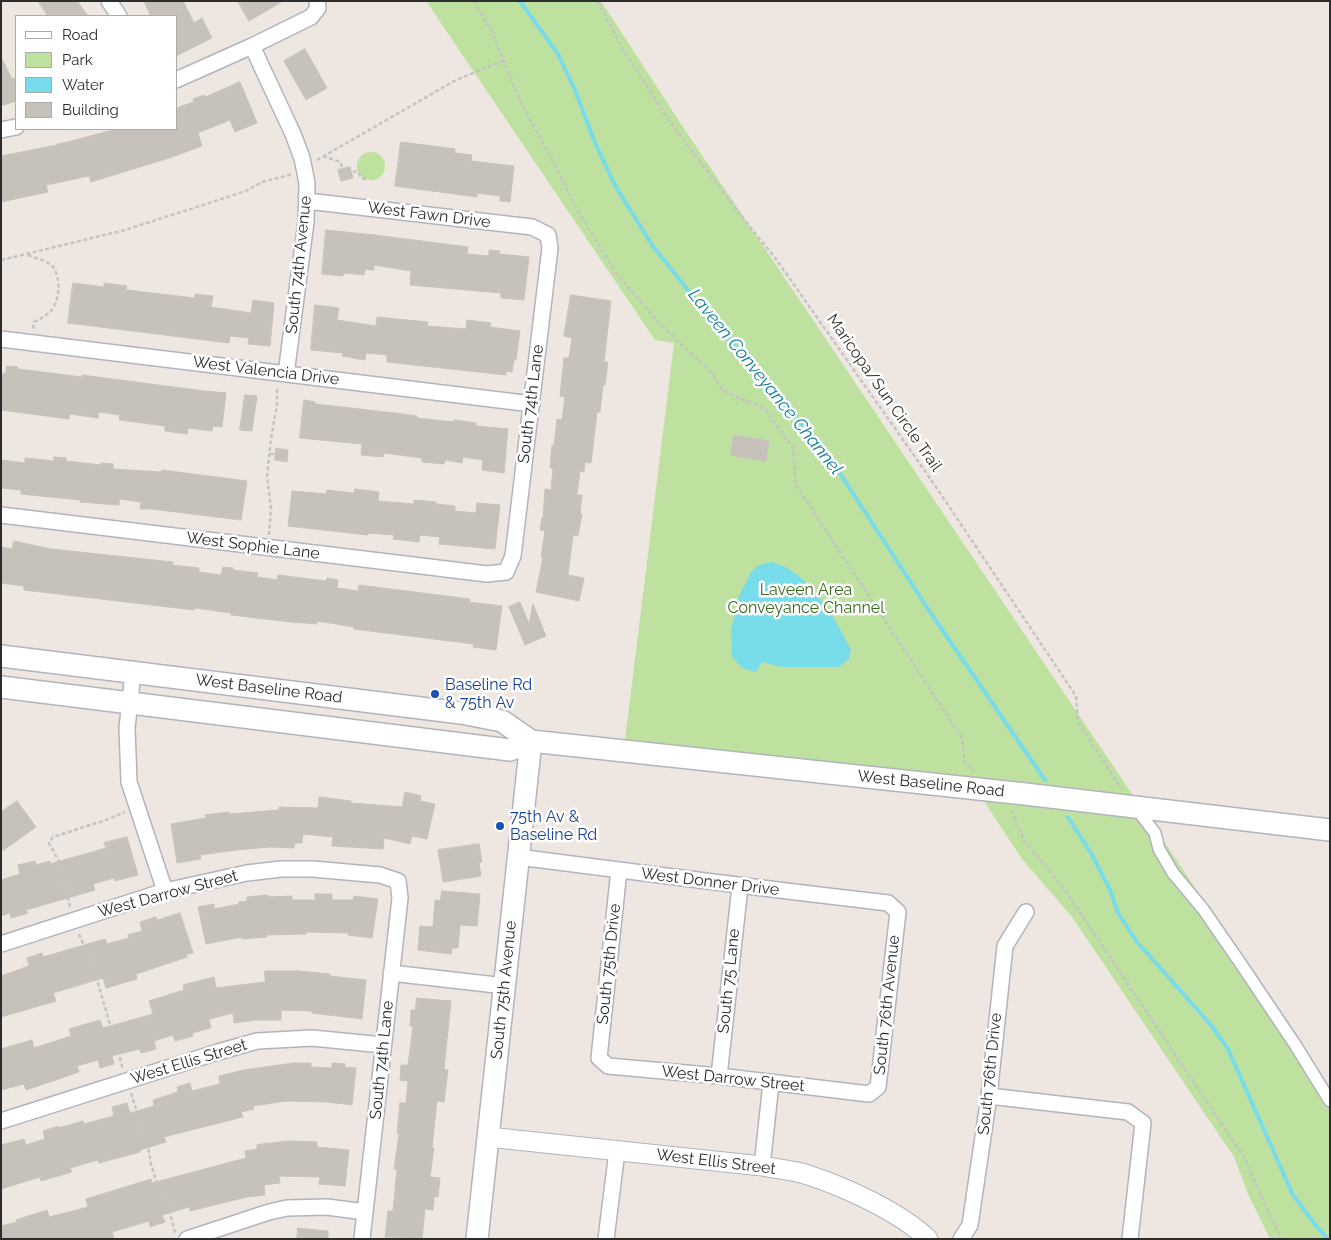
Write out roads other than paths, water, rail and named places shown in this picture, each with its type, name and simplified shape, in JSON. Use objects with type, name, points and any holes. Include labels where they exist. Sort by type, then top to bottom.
[{"type":"main road","name":"West Baseline Road","points":[[1,656],[462,713],[502,721],[531,741],[1134,806],[1330,830]]},
{"type":"main road","name":"West Baseline Road","points":[[1,687],[510,750],[531,741]]},
{"type":"main road","name":"South 75th Avenue","points":[[476,1239],[531,741]]},
{"type":"street","points":[[109,1],[118,15]]},
{"type":"street","points":[[178,79],[311,17],[318,5]]},
{"type":"street","name":"South 74th Avenue","points":[[252,46],[293,134],[303,163],[307,183],[307,201],[282,373]]},
{"type":"street","points":[[1,130],[15,127]]},
{"type":"street","name":"West Fawn Drive","points":[[307,201],[532,227],[548,235]]},
{"type":"street","name":"South 74th Lane","points":[[506,572],[513,556],[532,404],[550,248],[548,235]]},
{"type":"street","name":"West Valencia Drive","points":[[1,340],[532,404]]},
{"type":"street","name":"West Sophie Lane","points":[[1,515],[487,574],[506,572]]},
{"type":"street","points":[[134,673],[127,728],[129,782],[165,891]]},
{"type":"street","points":[[1134,806],[1155,833],[1159,849],[1173,873],[1204,909],[1249,974],[1330,1101]]},
{"type":"street","name":"West Donner Drive","points":[[518,857],[740,887],[888,903],[898,912]]},
{"type":"street","name":"West Darrow Street","points":[[1,944],[165,891],[246,872],[313,869],[380,875],[398,881]]},
{"type":"street","name":"South 75th Drive","points":[[599,1058],[619,870]]},
{"type":"street","name":"South 74th Lane","points":[[362,1239],[400,898],[398,881]]},
{"type":"street","name":"South 75 Lane","points":[[718,1076],[740,887]]},
{"type":"street","name":"South 76th Avenue","points":[[870,1094],[878,1087],[898,912]]},
{"type":"street","name":"South 76th Drive","points":[[962,1239],[970,1225],[989,1096],[1005,946],[1026,912]]},
{"type":"street","points":[[391,973],[504,986]]},
{"type":"street","name":"West Ellis Street","points":[[1,1121],[127,1080],[257,1041],[312,1038],[383,1045]]},
{"type":"street","name":"West Darrow Street","points":[[599,1058],[608,1066],[718,1076],[870,1094]]},
{"type":"street","points":[[762,1166],[771,1083]]},
{"type":"street","points":[[989,1096],[1128,1112],[1143,1123],[1130,1239]]},
{"type":"street","name":"West Ellis Street","points":[[488,1138],[762,1166],[807,1175],[861,1197],[917,1228],[928,1239]]},
{"type":"street","points":[[606,1239],[617,1151]]},
{"type":"street","points":[[187,1239],[269,1212],[288,1208],[327,1207],[365,1212]]},
{"type":"water","points":[[771,562],[787,568],[799,577],[809,585],[825,605],[851,650],[849,659],[838,667],[781,667],[762,662],[756,672],[742,668],[732,657],[731,630],[739,596],[751,572],[759,565]]},
{"type":"waterway","name":"Laveen Conveyance Channel","points":[[520,1],[558,54],[575,90],[595,143],[616,187],[652,245],[704,310],[828,455],[928,609],[1045,780]]},
{"type":"waterway","name":"Laveen Conveyance Channel","points":[[1068,817],[1092,855],[1110,890],[1118,913],[1137,942],[1211,1025],[1228,1049],[1293,1195],[1328,1239]]},
{"type":"place","name":"Baseline Rd & 75th Av","points":[[435,694]]},
{"type":"place","name":"75th Av & Baseline Rd","points":[[500,826]]},
{"type":"park label","name":"Laveen Area Conveyance Channel","points":[[806,599]]}]
